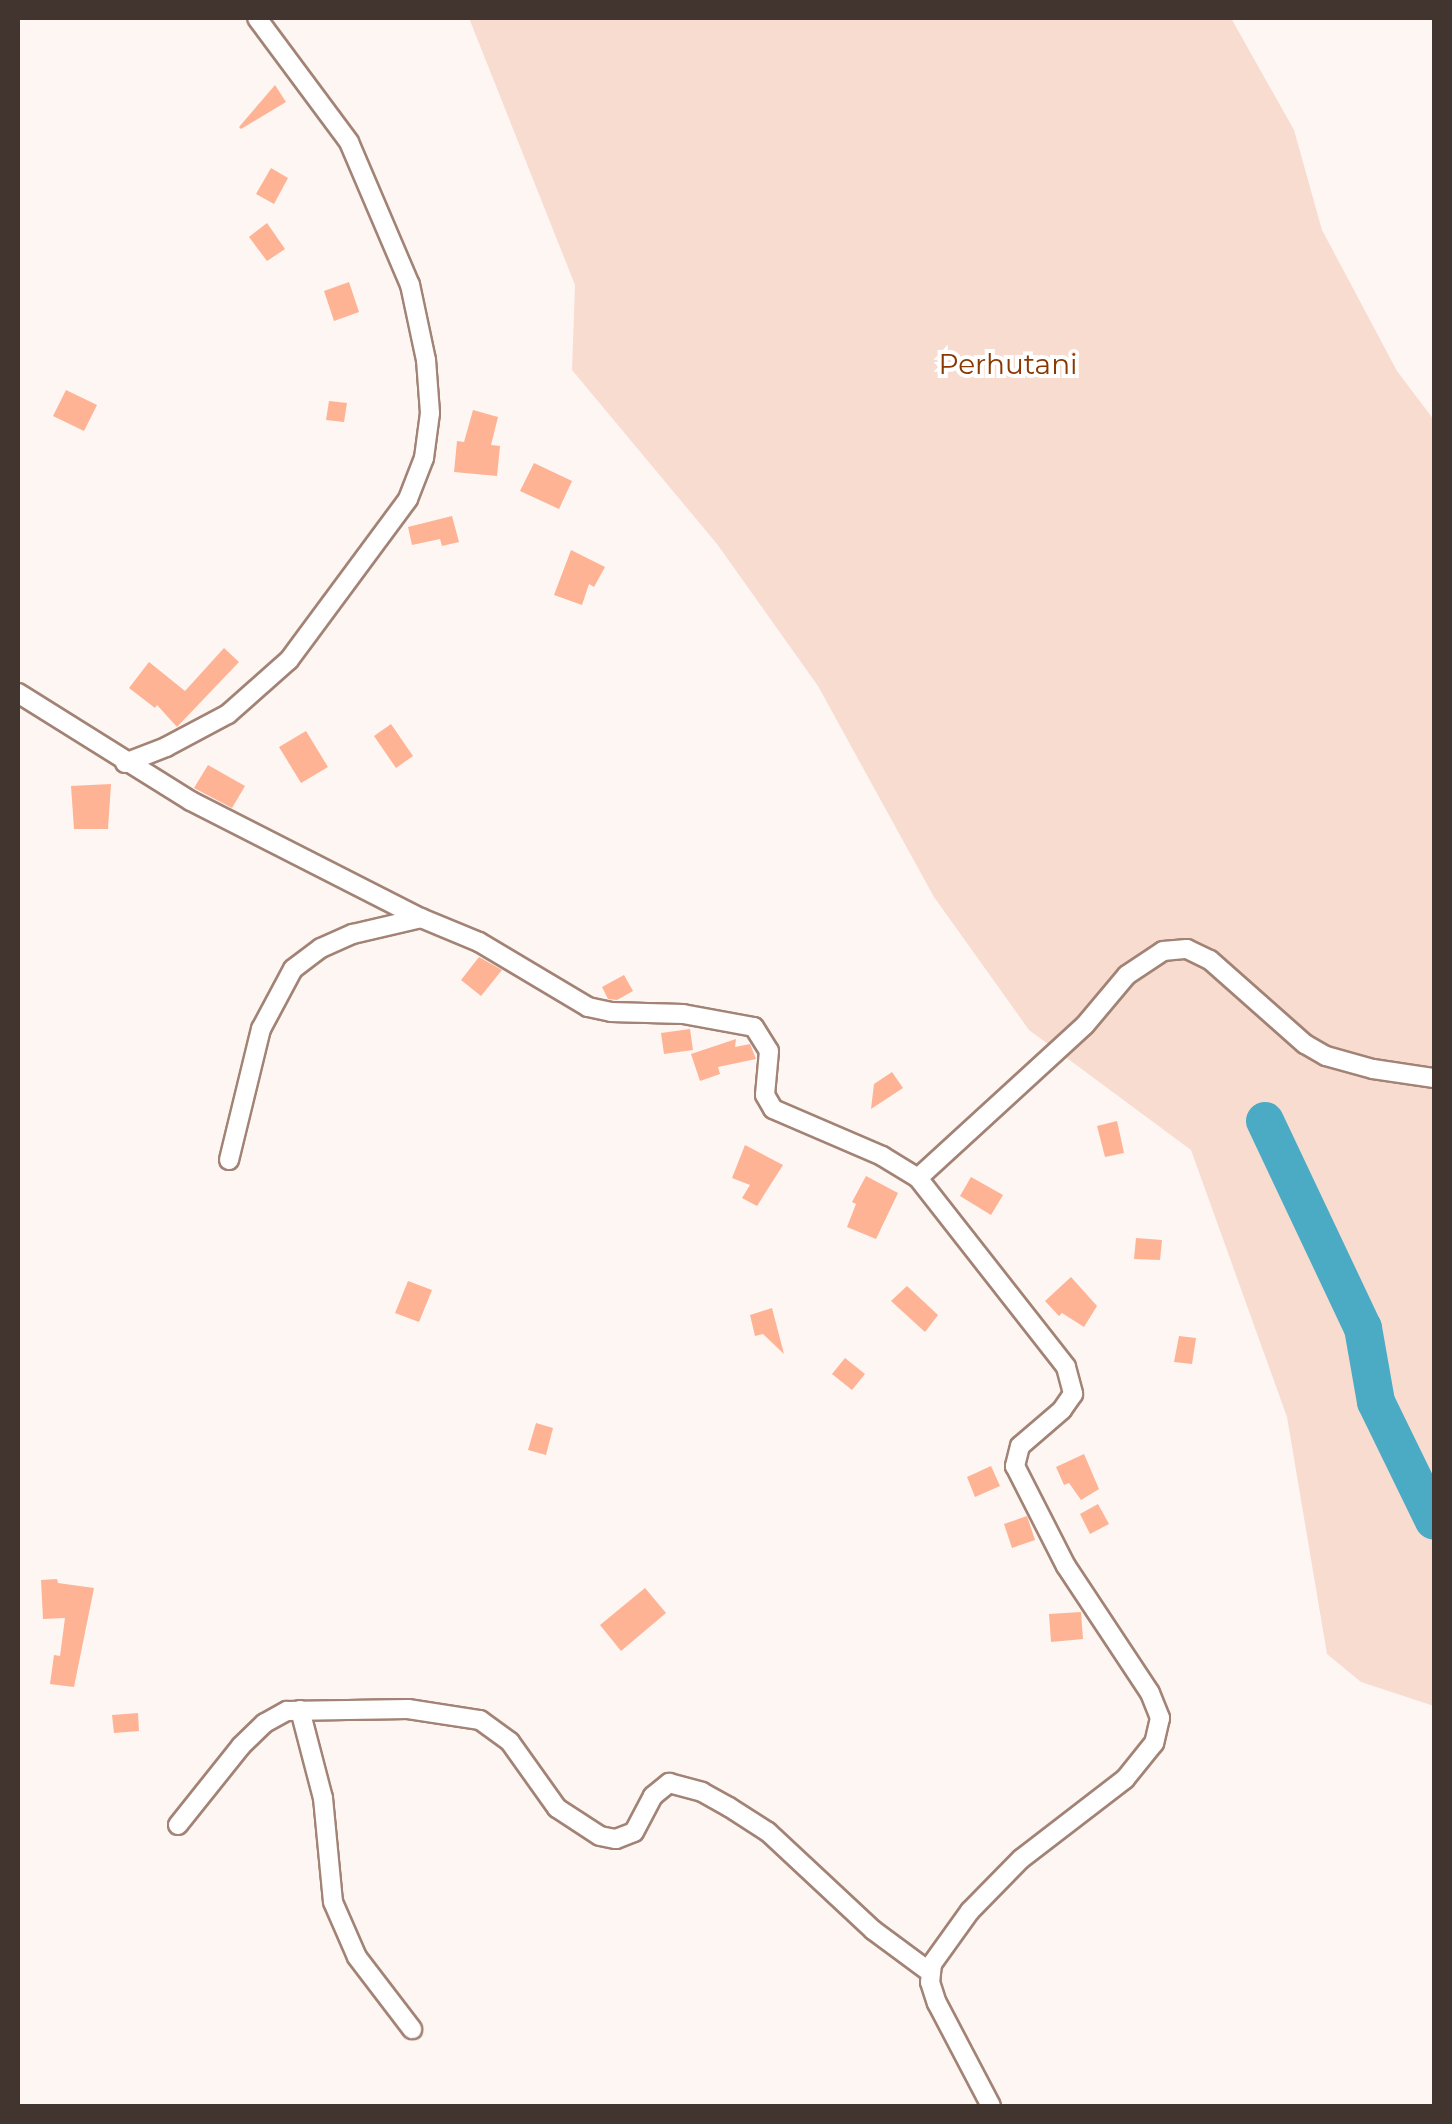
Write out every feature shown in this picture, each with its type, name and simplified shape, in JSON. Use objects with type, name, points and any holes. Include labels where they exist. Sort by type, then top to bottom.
[{"type":"street","points":[[126,763],[166,748],[228,714],[288,660],[408,499],[424,458],[430,413],[428,378],[410,285],[348,142],[257,18]]},
{"type":"street","points":[[18,693],[190,801],[421,918],[478,942],[588,1007],[611,1012],[682,1014],[754,1027],[769,1051],[765,1095],[772,1109],[882,1156],[918,1178],[1072,1376],[1072,1394],[1067,1404],[1020,1446],[1015,1466],[1066,1566],[1150,1693],[1160,1718],[1146,1756],[1125,1779],[1021,1859],[947,1939],[930,1972],[932,1992],[949,2031],[991,2106]]},
{"type":"street","points":[[229,1160],[261,1029],[293,969],[321,948],[353,934],[421,918]]},
{"type":"street","points":[[918,1178],[1084,1024],[1128,974],[1163,950],[1188,949],[1210,960],[1305,1044],[1326,1056],[1373,1069],[1434,1078]]},
{"type":"street","points":[[178,1825],[254,1733],[278,1716],[300,1710],[408,1709],[492,1724],[510,1742],[557,1808],[600,1836],[616,1839],[634,1832],[653,1796],[665,1785],[674,1783],[702,1792],[768,1832],[873,1930],[930,1972]]},
{"type":"street","points":[[300,1710],[324,1798],[330,1883],[338,1916],[357,1957],[412,2030]]},
{"type":"green space","name":"Perhutani","points":[[469,18],[1231,18],[1294,130],[1322,230],[1397,371],[1434,420],[1434,1706],[1361,1682],[1327,1654],[1287,1417],[1191,1150],[1029,1030],[934,897],[818,686],[717,544],[572,370],[575,285]]},
{"type":"building","points":[[275,85],[286,102],[241,129],[239,127]]},
{"type":"building","points":[[271,168],[288,178],[274,204],[256,194]]},
{"type":"building","points":[[267,223],[285,249],[267,261],[249,237]]},
{"type":"building","points":[[349,282],[359,312],[334,321],[324,291]]},
{"type":"building","points":[[66,390],[97,405],[84,431],[53,416]]},
{"type":"building","points":[[329,401],[347,403],[344,422],[326,420]]},
{"type":"building","points":[[473,410],[498,417],[491,445],[500,446],[497,476],[454,472],[457,441],[464,442]]},
{"type":"building","points":[[534,463],[572,481],[559,509],[520,491]]},
{"type":"building","points":[[452,516],[459,542],[442,546],[440,539],[412,545],[408,527]]},
{"type":"building","points":[[571,550],[605,567],[594,587],[589,584],[582,605],[554,595]]},
{"type":"building","points":[[224,648],[239,662],[177,727],[157,705],[155,708],[129,688],[149,662],[185,691]]},
{"type":"building","points":[[391,724],[413,756],[396,768],[374,736]]},
{"type":"building","points":[[306,731],[328,767],[301,783],[279,747]]},
{"type":"building","points":[[208,765],[245,786],[232,808],[194,788]]},
{"type":"building","points":[[111,784],[108,829],[74,829],[71,786]]},
{"type":"building","points":[[479,957],[502,970],[481,996],[461,980]]},
{"type":"building","points":[[624,975],[633,991],[617,1000],[608,999],[602,987]]},
{"type":"building","points":[[690,1029],[693,1050],[664,1054],[661,1033]]},
{"type":"building","points":[[736,1039],[735,1047],[750,1044],[756,1059],[718,1067],[720,1074],[700,1081],[691,1054]]},
{"type":"building","points":[[892,1072],[903,1088],[871,1109],[874,1084]]},
{"type":"building","points":[[1117,1121],[1124,1153],[1105,1157],[1097,1126]]},
{"type":"building","points":[[745,1145],[783,1165],[757,1206],[742,1198],[750,1185],[732,1178]]},
{"type":"building","points":[[866,1176],[898,1193],[876,1239],[847,1227],[856,1204],[852,1202]]},
{"type":"building","points":[[971,1177],[1003,1195],[991,1215],[960,1196]]},
{"type":"building","points":[[1136,1238],[1162,1240],[1160,1260],[1134,1259]]},
{"type":"building","points":[[1071,1277],[1097,1306],[1084,1327],[1062,1313],[1059,1316],[1045,1301]]},
{"type":"building","points":[[408,1281],[432,1290],[419,1322],[395,1313]]},
{"type":"building","points":[[907,1286],[938,1315],[925,1332],[891,1301]]},
{"type":"building","points":[[772,1308],[784,1354],[763,1334],[755,1336],[750,1315]]},
{"type":"building","points":[[1179,1336],[1196,1338],[1192,1364],[1174,1362]]},
{"type":"building","points":[[845,1358],[865,1374],[852,1390],[832,1374]]},
{"type":"building","points":[[536,1423],[553,1428],[546,1455],[528,1450]]},
{"type":"building","points":[[1084,1454],[1099,1489],[1081,1500],[1069,1483],[1064,1485],[1056,1467]]},
{"type":"building","points":[[991,1466],[1000,1486],[975,1497],[967,1477]]},
{"type":"building","points":[[1098,1504],[1109,1524],[1090,1534],[1080,1514]]},
{"type":"building","points":[[1027,1516],[1035,1540],[1012,1548],[1004,1524]]},
{"type":"building","points":[[57,1579],[58,1583],[94,1588],[74,1687],[50,1684],[54,1655],[60,1656],[65,1618],[43,1619],[41,1580]]},
{"type":"building","points":[[645,1588],[666,1613],[621,1651],[600,1625]]},
{"type":"building","points":[[1081,1612],[1083,1639],[1051,1642],[1049,1614]]},
{"type":"building","points":[[138,1713],[139,1731],[114,1733],[112,1715]]},
{"type":"waterway","points":[[1265,1121],[1363,1328],[1376,1402],[1434,1521]]}]
